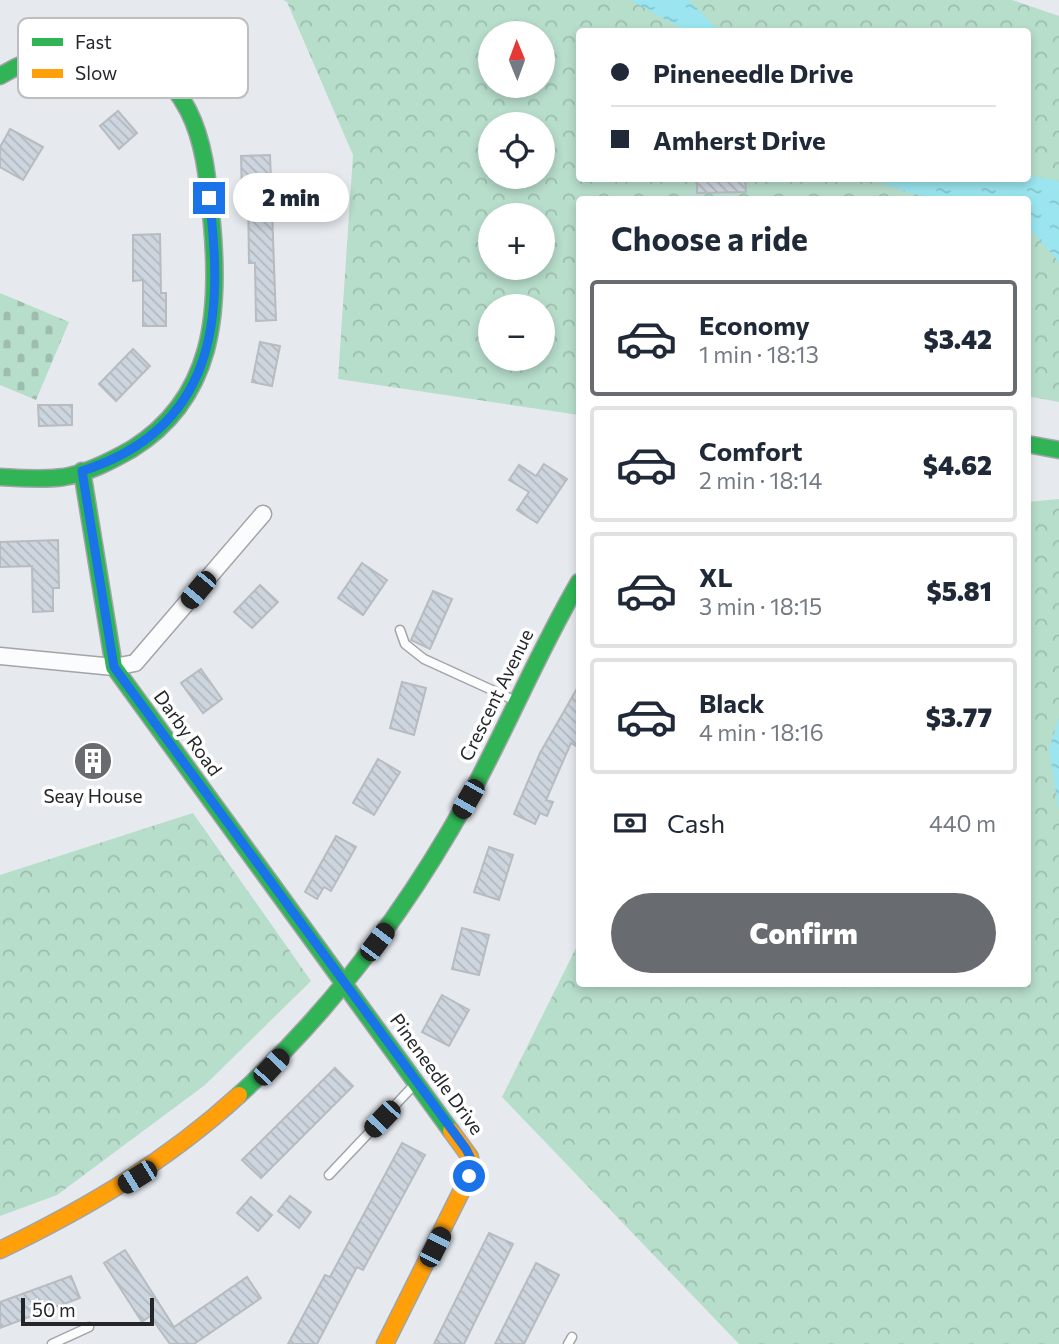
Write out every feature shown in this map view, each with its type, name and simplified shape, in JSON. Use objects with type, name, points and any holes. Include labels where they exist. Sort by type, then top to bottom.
[{"type":"street","points":[[0,76],[18,65]]},
{"type":"street","points":[[0,477],[48,478],[82,471],[131,451],[165,426],[194,387],[203,364],[216,289],[214,231],[204,166],[193,121],[181,98]]},
{"type":"street","points":[[1031,445],[1059,450]]},
{"type":"street","name":"Darby Road","points":[[82,471],[114,667],[346,984]]},
{"type":"street","points":[[0,656],[125,667],[144,656],[263,514]]},
{"type":"street","name":"Crescent Avenue","points":[[0,1250],[83,1210],[137,1177],[188,1140],[271,1067],[346,984],[393,921],[439,850],[538,654],[576,587]]},
{"type":"street","name":"Pineneedle Drive","points":[[346,984],[466,1149],[470,1166],[460,1198],[385,1344]]},
{"type":"lane","points":[[400,630],[405,644],[424,659],[516,701]]},
{"type":"lane","points":[[329,1175],[418,1082]]},
{"type":"lane","points":[[52,1344],[89,1327]]},
{"type":"green space","points":[[283,0],[1012,0],[1059,16],[1059,402],[1031,397],[1031,196],[576,196],[576,415],[338,379],[353,155],[287,2]]},
{"type":"green space","points":[[0,293],[69,322],[36,400],[0,385]]},
{"type":"green space","points":[[1059,499],[1059,1344],[739,1344],[502,1097],[576,948],[576,987],[1031,987],[1031,502]]},
{"type":"green space","points":[[193,813],[311,981],[205,1085],[57,1195],[0,1216],[0,875]]},
{"type":"water","points":[[630,0],[689,0],[716,28],[681,28]]},
{"type":"water","points":[[1031,176],[1059,181],[1059,262],[1031,230],[1031,196],[922,196],[880,182],[1031,182]]},
{"type":"water","points":[[1059,718],[1059,811],[1049,749]]},
{"type":"building","points":[[118,111],[137,133],[119,149],[100,126]]},
{"type":"building","points":[[10,129],[43,147],[23,180],[0,167],[0,147]]},
{"type":"building","points":[[270,155],[276,320],[256,321],[255,263],[249,263],[248,194],[242,194],[241,156]]},
{"type":"building","points":[[697,182],[745,182],[746,192],[697,193]]},
{"type":"building","points":[[160,234],[161,293],[166,293],[166,326],[143,326],[143,280],[133,281],[133,235]]},
{"type":"building","points":[[260,342],[280,346],[272,386],[252,382]]},
{"type":"building","points":[[133,349],[150,366],[116,401],[99,384]]},
{"type":"building","points":[[38,405],[72,405],[72,425],[39,426]]},
{"type":"building","points":[[544,464],[567,479],[537,523],[517,510],[529,492],[509,480],[519,465],[536,476]]},
{"type":"building","points":[[58,540],[59,588],[53,588],[53,611],[33,612],[32,566],[0,567],[0,542]]},
{"type":"building","points":[[362,563],[387,580],[363,615],[338,598]]},
{"type":"building","points":[[260,585],[278,602],[252,628],[234,612]]},
{"type":"building","points":[[433,591],[452,599],[430,649],[411,640]]},
{"type":"building","points":[[201,669],[222,699],[203,713],[181,683]]},
{"type":"building","points":[[402,682],[426,688],[414,735],[390,728]]},
{"type":"building","points":[[576,690],[576,746],[571,743],[546,800],[553,802],[547,816],[540,813],[535,824],[514,814],[540,753]]},
{"type":"building","name":"Seay House","points":[[82,745],[103,745],[103,777],[82,777]]},
{"type":"building","points":[[378,759],[400,772],[374,815],[353,803]]},
{"type":"building","points":[[336,836],[356,847],[331,891],[324,887],[317,899],[305,892]]},
{"type":"building","points":[[489,847],[513,855],[499,900],[474,892]]},
{"type":"building","points":[[462,928],[489,935],[479,975],[452,969]]},
{"type":"building","points":[[442,995],[469,1010],[449,1046],[422,1032]]},
{"type":"building","points":[[335,1068],[353,1086],[261,1178],[242,1160]]},
{"type":"building","points":[[402,1143],[425,1155],[363,1270],[357,1267],[317,1344],[288,1344],[325,1275],[330,1277]]},
{"type":"building","points":[[290,1196],[311,1212],[299,1228],[278,1211]]},
{"type":"building","points":[[251,1197],[272,1215],[258,1231],[237,1213]]},
{"type":"building","points":[[489,1233],[513,1244],[464,1344],[434,1344]]},
{"type":"building","points":[[125,1250],[174,1327],[247,1277],[261,1298],[194,1344],[170,1344],[150,1316],[142,1322],[104,1263]]},
{"type":"building","points":[[536,1263],[559,1275],[524,1344],[495,1344]]},
{"type":"building","points":[[71,1276],[80,1298],[0,1328],[0,1302]]},
{"type":"traffic: fast","points":[[0,76],[18,67]]},
{"type":"traffic: fast","points":[[0,477],[64,477],[108,462],[132,449],[159,428],[180,405],[195,379],[206,350],[212,320],[214,257],[207,180],[199,137],[180,98]]},
{"type":"traffic: fast","points":[[1031,445],[1059,450]]},
{"type":"traffic: fast","points":[[82,471],[114,667],[451,1131]]},
{"type":"traffic: fast","points":[[239,1095],[336,993],[420,880],[468,799],[576,587]]},
{"type":"traffic: slow","points":[[0,1250],[125,1182],[184,1141],[239,1095]]},
{"type":"traffic: slow","points":[[385,1344],[469,1176],[470,1157],[451,1131]]},
{"type":"place","name":"Seay House","points":[[93,761]]},
{"type":"route","points":[[209,198],[214,231],[216,289],[210,339],[194,387],[165,426],[145,441],[131,451],[82,471],[114,667],[466,1149],[470,1157],[469,1176]]}]
